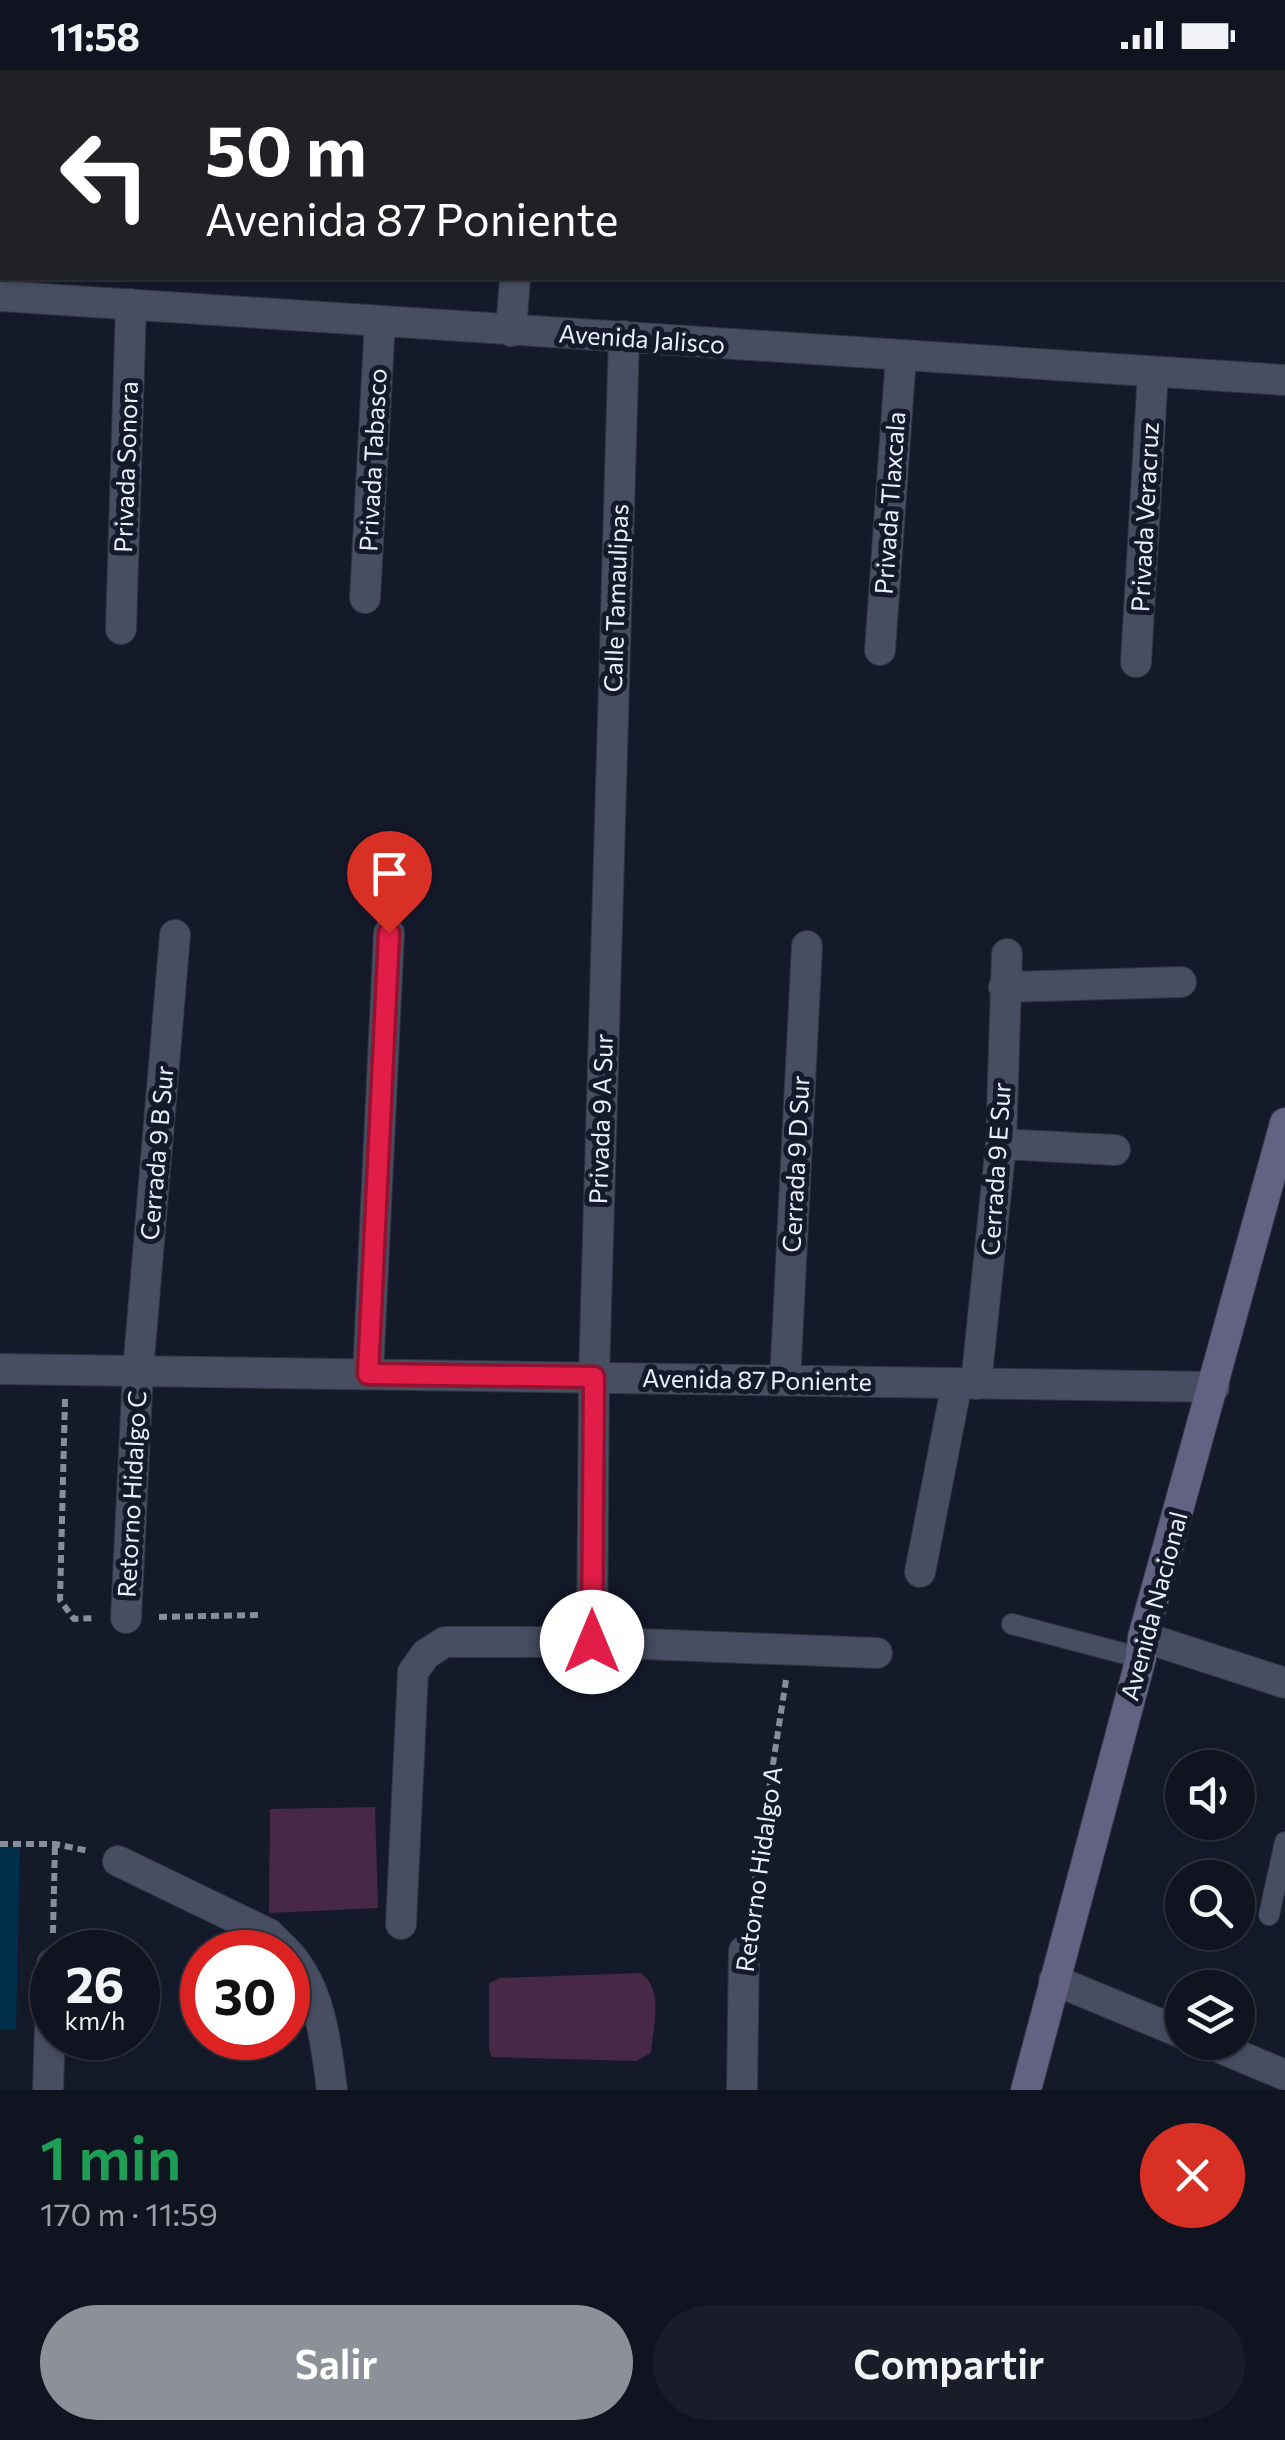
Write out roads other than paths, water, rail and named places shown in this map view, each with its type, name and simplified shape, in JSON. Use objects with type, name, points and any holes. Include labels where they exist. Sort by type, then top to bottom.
[{"type":"main road","name":"Avenida Nacional","points":[[1026,2090],[1142,1648],[1284,1133]]},
{"type":"street","points":[[511,331],[515,280]]},
{"type":"street","name":"Avenida Jalisco","points":[[0,296],[1285,380]]},
{"type":"street","name":"Privada Sonora","points":[[121,629],[130,304]]},
{"type":"street","name":"Privada Tabasco","points":[[365,598],[380,321]]},
{"type":"street","name":"Calle Tamaulipas","points":[[608,860],[624,336]]},
{"type":"street","name":"Privada Tlaxcala","points":[[880,650],[900,356]]},
{"type":"street","name":"Privada Veracruz","points":[[1136,662],[1153,372]]},
{"type":"street","name":"Privada 9 A Sur","points":[[592,1642],[594,1377],[608,860]]},
{"type":"street","points":[[368,1374],[389,933]]},
{"type":"street","name":"Cerrada 9 B Sur","points":[[138,1370],[176,934]]},
{"type":"street","name":"Cerrada 9 D Sur","points":[[786,1381],[807,946]]},
{"type":"street","name":"Cerrada 9 E Sur","points":[[966,1384],[1001,1144],[1007,954]]},
{"type":"street","points":[[1004,987],[1181,982]]},
{"type":"street","points":[[1001,1144],[1115,1150]]},
{"type":"street","name":"Avenida 87 Poniente","points":[[0,1369],[1214,1388]]},
{"type":"street","name":"Retorno Hidalgo C","points":[[126,1618],[138,1370]]},
{"type":"street","points":[[920,1572],[966,1384]]},
{"type":"street","points":[[401,1924],[413,1672],[426,1654],[445,1642],[592,1642],[877,1653]]},
{"type":"street","points":[[1142,1648],[1285,1682]]},
{"type":"street","points":[[118,1860],[261,1930]]},
{"type":"street","name":"Retorno Hidalgo A","points":[[742,2090],[744,1951]]},
{"type":"street","points":[[1054,1980],[1165,2026]]},
{"type":"street","points":[[310,1993],[323,2022],[332,2090]]},
{"type":"street","points":[[48,2090],[49,2060]]},
{"type":"street","points":[[1249,2060],[1285,2075]]},
{"type":"lane","points":[[1012,1624],[1142,1648]]},
{"type":"lane","points":[[1270,1914],[1285,1842]]}]
